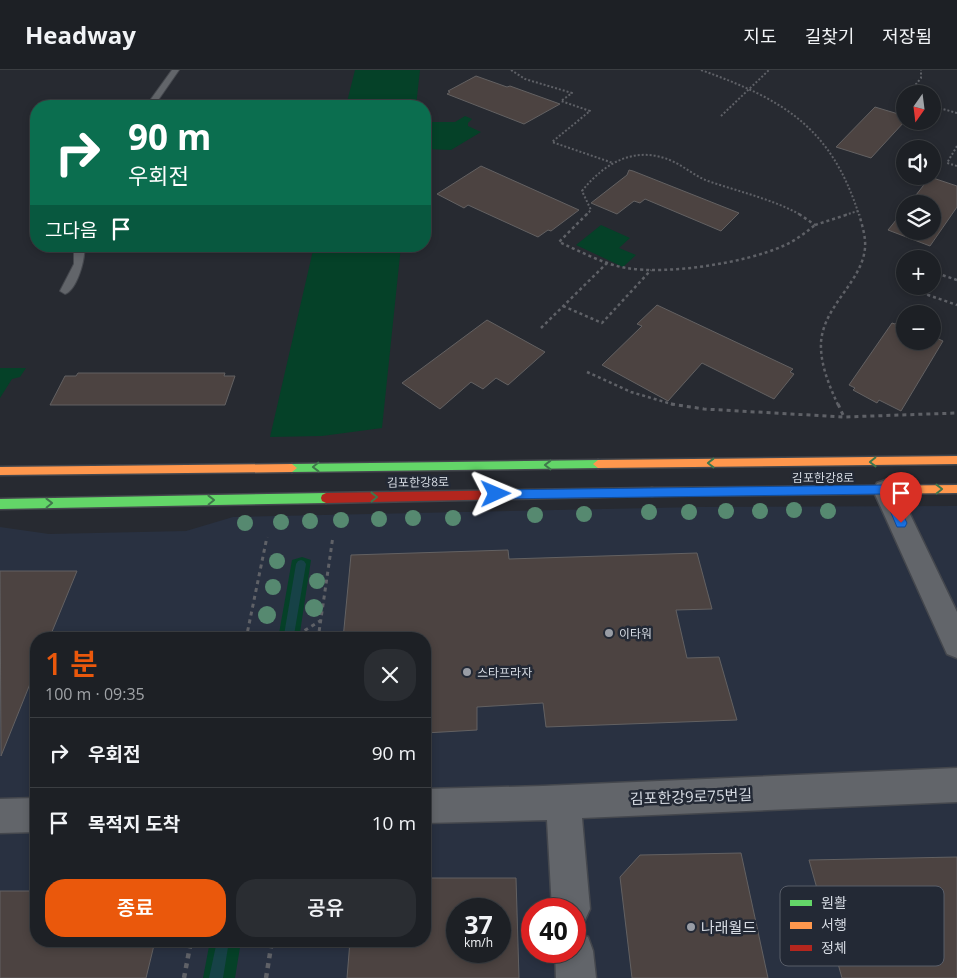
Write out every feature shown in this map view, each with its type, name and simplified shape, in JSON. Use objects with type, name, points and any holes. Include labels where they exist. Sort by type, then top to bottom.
[{"type":"street","name":"김포한강8로","points":[[0,470],[957,460]]},
{"type":"street","name":"김포한강8로","points":[[0,504],[615,492],[957,489]]},
{"type":"street","points":[[886,490],[957,644]]},
{"type":"street","name":"김포한강9로75번길","points":[[431,806],[957,785]]},
{"type":"street","points":[[563,802],[570,898]]},
{"type":"street","points":[[0,816],[30,815]]},
{"type":"street","points":[[575,963],[576,978]]},
{"type":"lane","points":[[154,100],[176,70]]},
{"type":"lane","points":[[65,291],[78,265],[80,252]]},
{"type":"path","points":[[511,70],[525,78],[572,93],[561,101],[590,111],[552,142],[614,163]]},
{"type":"path","points":[[701,70],[750,88],[793,113],[835,155],[844,172],[858,212],[865,252],[861,264],[828,316],[823,330],[822,347],[822,365],[844,417]]},
{"type":"path","points":[[721,116],[769,70]]},
{"type":"path","points":[[915,85],[921,78],[922,70]]},
{"type":"path","points":[[941,109],[957,113]]},
{"type":"path","points":[[957,146],[946,163],[957,166]]},
{"type":"path","points":[[815,225],[791,210],[694,175],[667,159],[638,154],[614,163],[586,186],[582,191],[590,204],[591,210],[558,242],[624,267],[651,269],[722,262],[757,254],[787,244],[800,237],[815,225],[858,212]]},
{"type":"path","points":[[541,328],[607,262]]},
{"type":"path","points":[[563,306],[602,323],[651,269]]},
{"type":"path","points":[[957,280],[939,274],[928,295],[957,305]]},
{"type":"path","points":[[587,372],[631,392],[679,406],[704,409],[844,417],[957,413]]},
{"type":"path","points":[[319,632],[332,536]]},
{"type":"path","points":[[247,632],[267,537]]},
{"type":"path","points":[[302,632],[320,621]]},
{"type":"path","points":[[184,978],[190,947]]},
{"type":"path","points":[[266,978],[271,947]]},
{"type":"shaded area","points":[[957,506],[957,978],[0,978],[0,527],[49,534],[186,531],[233,517],[698,507]]},
{"type":"green space","points":[[355,70],[420,70],[417,100],[348,100]]},
{"type":"green space","points":[[465,116],[472,119],[468,126],[481,132],[451,150],[431,149],[431,122],[455,122]]},
{"type":"green space","points":[[601,225],[630,238],[619,248],[636,255],[623,267],[576,245]]},
{"type":"green space","points":[[313,252],[400,252],[382,428],[322,436],[270,437]]},
{"type":"green space","points":[[0,368],[26,368],[20,377],[12,379],[0,398]]},
{"type":"green space","points":[[302,557],[311,560],[300,632],[292,632],[303,564],[298,565],[287,632],[279,632],[292,560]]},
{"type":"green space","points":[[209,947],[219,947],[213,978],[203,978]]},
{"type":"green space","points":[[225,947],[240,947],[235,978],[220,978]]},
{"type":"building","points":[[476,76],[560,104],[524,124],[447,94],[450,92],[448,91]]},
{"type":"building","points":[[875,107],[896,113],[897,130],[871,158],[836,147]]},
{"type":"building","points":[[481,166],[579,210],[551,231],[548,230],[538,237],[468,205],[464,208],[437,194]]},
{"type":"building","points":[[629,170],[739,213],[721,231],[645,199],[640,203],[634,201],[617,214],[591,203],[627,175]]},
{"type":"building","points":[[941,181],[957,186],[957,207],[941,230],[941,195],[916,195],[924,185],[941,185]]},
{"type":"building","points":[[896,220],[896,233],[888,230]]},
{"type":"building","points":[[914,240],[934,240],[930,246]]},
{"type":"building","points":[[657,305],[793,369],[790,372],[794,374],[774,399],[702,363],[668,401],[602,365],[642,326],[637,324]]},
{"type":"building","points":[[487,320],[545,352],[508,385],[496,378],[483,389],[471,382],[440,409],[402,383]]},
{"type":"building","points":[[892,323],[895,324],[896,350],[938,350],[901,411],[879,400],[877,403],[853,390],[855,388],[849,385]]},
{"type":"building","points":[[78,373],[225,373],[224,376],[235,376],[225,405],[50,405],[65,376],[76,376]]},
{"type":"building","points":[[508,550],[509,559],[697,553],[712,609],[676,610],[687,658],[719,657],[737,720],[546,727],[543,703],[477,707],[477,730],[431,733],[431,632],[344,632],[351,555]]},
{"type":"building","points":[[0,571],[77,571],[52,632],[30,632],[30,684],[1,756]]},
{"type":"building","name":"나래월드","points":[[741,853],[768,978],[632,978],[620,877],[640,855]]},
{"type":"building","points":[[957,857],[957,978],[842,978],[839,966],[944,966],[944,886],[816,886],[809,860]]},
{"type":"building","points":[[431,878],[516,878],[519,978],[347,978],[350,947],[431,947]]},
{"type":"building","points":[[0,891],[30,891],[30,947],[154,947],[146,978],[0,978]]},
{"type":"waterway","points":[[290,632],[301,564]]},
{"type":"waterway","points":[[216,978],[222,947]]},
{"type":"traffic: fast","points":[[292,468],[598,464]]},
{"type":"traffic: fast","points":[[0,504],[326,498]]},
{"type":"traffic: slow","points":[[598,464],[957,460]]},
{"type":"traffic: slow","points":[[0,471],[292,468]]},
{"type":"traffic: slow","points":[[652,492],[957,489]]},
{"type":"traffic: jam","points":[[326,498],[652,492]]},
{"type":"place","name":"이타워","points":[[609,633]]},
{"type":"place","name":"스타프라자","points":[[467,672]]},
{"type":"place","name":"나래월드","points":[[691,927]]},
{"type":"route","points":[[496,494],[886,490],[901,523]]}]
